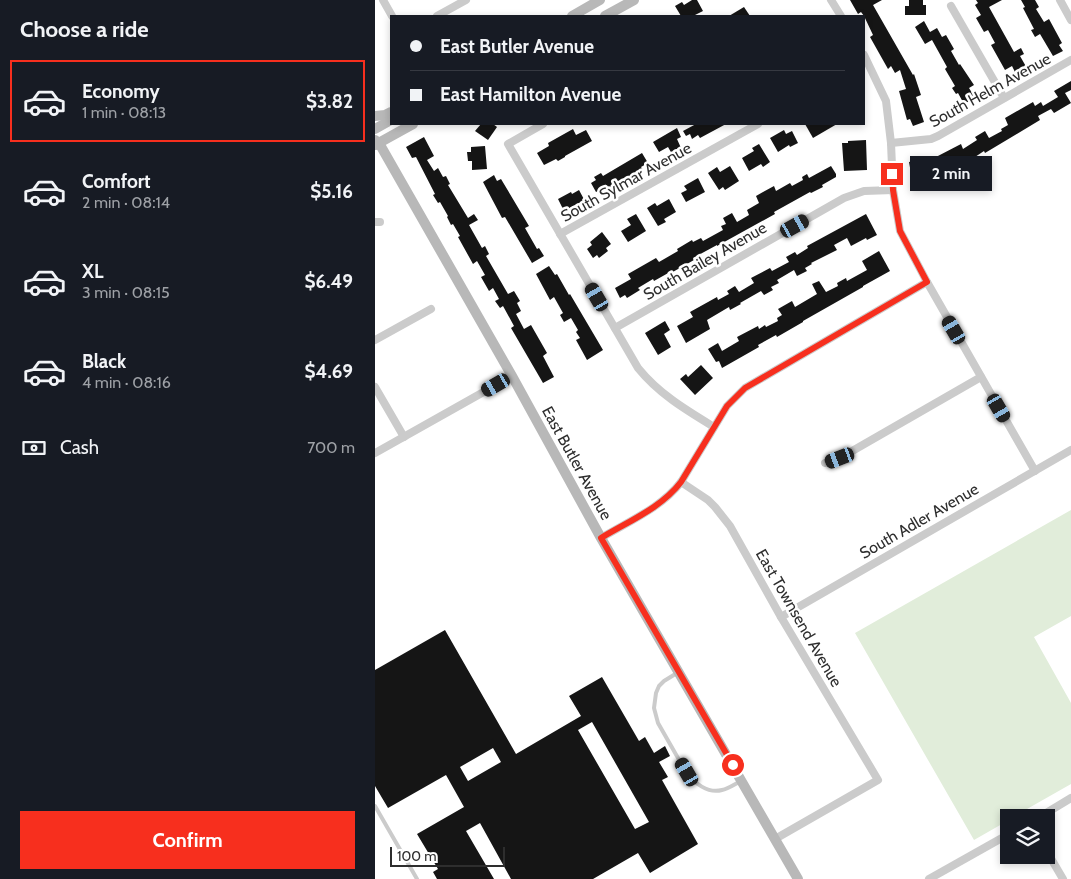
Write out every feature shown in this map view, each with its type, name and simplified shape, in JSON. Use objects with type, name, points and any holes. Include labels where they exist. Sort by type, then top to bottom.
[{"type":"street","points":[[383,0],[391,15]]},
{"type":"street","points":[[439,15],[465,0]]},
{"type":"street","points":[[574,15],[600,0]]},
{"type":"street","points":[[607,15],[634,0]]},
{"type":"street","points":[[831,0],[840,15]]},
{"type":"street","points":[[1060,0],[1071,20]]},
{"type":"street","points":[[951,6],[1004,98]]},
{"type":"street","points":[[865,60],[886,101],[891,143],[893,190],[900,231],[927,282],[1035,470]]},
{"type":"street","name":"South Helm Avenue","points":[[891,143],[931,139],[938,136],[1071,60]]},
{"type":"street","points":[[375,116],[390,112]]},
{"type":"street","points":[[375,129],[390,121]]},
{"type":"street","points":[[376,143],[411,125]]},
{"type":"street","points":[[541,125],[508,144],[638,368],[657,388],[679,406],[714,427]]},
{"type":"street","name":"South Sylmar Avenue","points":[[560,234],[756,125]]},
{"type":"street","name":"East Butler Avenue","points":[[376,143],[512,376],[601,538],[799,879]]},
{"type":"street","name":"South Bailey Avenue","points":[[615,328],[844,198],[864,191],[893,190]]},
{"type":"street","points":[[601,538],[669,496],[681,482],[731,400],[745,388],[927,282]]},
{"type":"street","points":[[375,340],[431,309]]},
{"type":"street","points":[[375,453],[512,376]]},
{"type":"street","points":[[825,463],[840,458],[981,377]]},
{"type":"street","points":[[375,387],[404,437]]},
{"type":"street","name":"South Adler Avenue","points":[[781,617],[1071,450]]},
{"type":"street","name":"East Townsend Avenue","points":[[681,482],[708,500],[730,526],[781,617],[878,780],[775,839]]},
{"type":"street","points":[[1053,809],[1071,798]]},
{"type":"street","points":[[931,879],[1000,839]]},
{"type":"street","points":[[1054,864],[1063,879]]},
{"type":"lane","points":[[679,672],[662,683],[656,693],[654,702],[655,713],[661,728],[688,775],[700,786],[710,790],[719,791],[742,781]]},
{"type":"lane","points":[[375,806],[417,879]]},
{"type":"green space","points":[[1071,510],[1071,616],[1034,637],[1071,703],[1071,784],[1027,809],[1000,809],[1000,825],[974,840],[855,633]]},
{"type":"building","points":[[692,0],[697,0],[703,11],[695,15],[680,15],[675,6],[682,2],[684,5]]},
{"type":"building","points":[[850,0],[882,0],[873,5],[914,74],[921,95],[916,97],[924,122],[913,126],[910,119],[907,120],[899,91],[906,89],[900,70],[895,73],[891,66],[888,69],[870,37],[873,35],[865,15],[861,12],[858,14]]},
{"type":"building","points":[[909,0],[923,0],[923,5],[926,5],[926,15],[905,15],[905,6],[909,6]]},
{"type":"building","points":[[976,0],[1002,0],[989,7],[1014,52],[1021,48],[1024,54],[1020,56],[1028,70],[1017,76],[1012,66],[1005,70],[991,45],[995,43],[988,30],[984,32],[976,18],[981,15],[975,5],[978,3]]},
{"type":"building","points":[[1021,0],[1035,0],[1039,7],[1036,9],[1044,22],[1049,19],[1062,43],[1059,45],[1063,51],[1053,56],[1040,34],[1035,37],[1031,30],[1034,29]]},
{"type":"building","points":[[744,7],[749,15],[731,15]]},
{"type":"building","points":[[924,21],[930,32],[937,28],[942,37],[946,35],[954,49],[951,51],[974,85],[969,88],[975,98],[964,104],[958,93],[956,94],[952,88],[955,86],[932,40],[925,44],[915,27]]},
{"type":"building","points":[[1071,81],[1071,90],[1065,93],[1071,103],[1054,113],[1051,109],[1038,116],[1040,120],[985,153],[984,151],[963,167],[945,175],[943,171],[938,173],[933,164],[938,161],[936,157],[961,144],[963,149],[977,140],[975,137],[985,131],[989,138],[1002,131],[1001,129],[1008,125],[1005,118],[1033,102],[1035,106],[1041,102],[1043,106],[1058,97],[1054,91]]},
{"type":"building","points":[[480,125],[494,125],[497,127],[488,140],[475,131]]},
{"type":"building","points":[[694,125],[724,125],[700,138],[698,135],[692,139],[690,134],[686,136],[683,131]]},
{"type":"building","points":[[806,125],[835,125],[813,138]]},
{"type":"building","points":[[677,128],[681,137],[677,139],[681,148],[672,154],[668,147],[659,152],[653,142]]},
{"type":"building","points":[[573,129],[576,135],[586,130],[592,141],[558,161],[556,159],[544,165],[537,153],[549,146],[548,143]]},
{"type":"building","points":[[784,130],[786,134],[792,131],[798,143],[790,147],[789,145],[778,152],[770,138]]},
{"type":"building","points":[[424,137],[434,156],[427,160],[434,171],[438,168],[443,177],[446,176],[450,184],[448,185],[468,218],[474,214],[478,220],[469,225],[482,248],[485,246],[489,254],[486,256],[508,294],[514,291],[520,301],[517,303],[521,311],[516,314],[524,329],[531,325],[547,353],[543,356],[554,377],[543,383],[511,328],[514,326],[503,306],[500,308],[495,301],[499,299],[493,288],[489,291],[481,277],[485,275],[477,261],[473,264],[458,237],[460,236],[453,224],[451,225],[440,202],[438,203],[433,195],[435,194],[416,157],[412,158],[406,147]]},
{"type":"building","points":[[866,140],[867,170],[844,171],[842,143]]},
{"type":"building","points":[[759,144],[770,162],[763,167],[761,164],[749,171],[742,158],[754,151],[752,148]]},
{"type":"building","points":[[485,146],[487,169],[472,170],[472,161],[468,161],[467,152],[471,152],[471,147]]},
{"type":"building","points":[[642,153],[648,163],[641,167],[643,170],[630,178],[628,176],[617,182],[618,185],[604,193],[602,189],[596,192],[591,183],[596,180],[594,177],[601,173],[603,176]]},
{"type":"building","points":[[924,159],[928,182],[916,184],[915,178],[912,179],[909,162]]},
{"type":"building","points":[[730,166],[739,181],[725,190],[723,187],[719,190],[708,173],[717,167],[720,172]]},
{"type":"building","points":[[831,166],[836,177],[822,185],[823,187],[774,212],[775,214],[693,258],[694,260],[671,273],[654,281],[653,279],[638,288],[640,290],[627,298],[625,295],[620,298],[615,288],[631,279],[628,274],[656,258],[659,262],[692,240],[693,242],[701,238],[703,241],[723,230],[721,226],[726,224],[723,218],[732,213],[737,222],[749,215],[747,210],[759,203],[756,196],[774,186],[776,191],[790,183],[792,186],[803,180],[802,177],[807,174],[809,178]]},
{"type":"building","points":[[494,175],[497,181],[501,179],[529,226],[525,228],[537,249],[539,248],[544,256],[532,263],[505,217],[502,218],[483,182]]},
{"type":"building","points":[[698,178],[705,192],[686,202],[681,193],[687,190],[684,186]]},
{"type":"building","points":[[579,190],[586,203],[578,207],[577,204],[564,211],[558,199]]},
{"type":"building","points":[[669,199],[676,212],[664,219],[666,222],[658,226],[647,208],[655,203],[657,206]]},
{"type":"building","points":[[636,214],[646,231],[628,242],[621,231],[631,225],[627,219]]},
{"type":"building","points":[[866,214],[877,235],[867,240],[866,238],[851,246],[847,238],[834,245],[837,250],[811,263],[805,268],[807,271],[797,276],[794,270],[777,280],[779,283],[771,287],[773,290],[764,295],[761,291],[730,310],[729,307],[707,320],[710,329],[686,343],[677,326],[693,317],[690,312],[717,297],[718,300],[729,294],[727,291],[735,286],[739,292],[754,283],[751,278],[770,268],[772,271],[789,262],[786,257],[795,252],[797,255],[808,248],[807,246]]},
{"type":"building","points":[[602,232],[611,244],[606,248],[608,251],[599,258],[597,255],[593,258],[587,249],[592,245],[590,242]]},
{"type":"building","points":[[879,251],[890,271],[777,337],[776,335],[758,345],[759,347],[722,368],[719,361],[716,362],[708,349],[718,343],[722,351],[739,341],[737,337],[758,326],[759,329],[778,321],[777,318],[782,315],[778,309],[792,301],[795,307],[817,294],[812,284],[819,281],[826,292],[838,286],[837,283],[846,278],[847,281],[867,270],[862,261]]},
{"type":"building","points":[[549,266],[555,275],[557,274],[570,294],[603,350],[587,360],[576,340],[580,338],[571,318],[564,322],[560,315],[563,313],[554,297],[550,300],[536,274]]},
{"type":"building","points":[[665,321],[670,330],[664,334],[671,347],[658,355],[645,333]]},
{"type":"building","points":[[701,365],[713,378],[695,395],[680,379],[686,374],[688,377]]},
{"type":"building","points":[[445,630],[516,754],[581,716],[569,696],[602,677],[639,741],[645,737],[654,753],[665,746],[670,756],[659,762],[668,777],[662,780],[698,844],[650,873],[638,853],[593,879],[511,879],[480,823],[466,831],[494,879],[437,879],[433,872],[438,869],[417,834],[464,807],[446,775],[388,808],[375,786],[375,670]],"holes":[[[592,722],[649,822],[635,829],[578,730]],[[493,748],[501,762],[468,781],[460,767]]]},
{"type":"route","points":[[733,765],[601,538],[655,506],[675,490],[731,400],[745,388],[927,282],[900,231],[892,174]]}]
